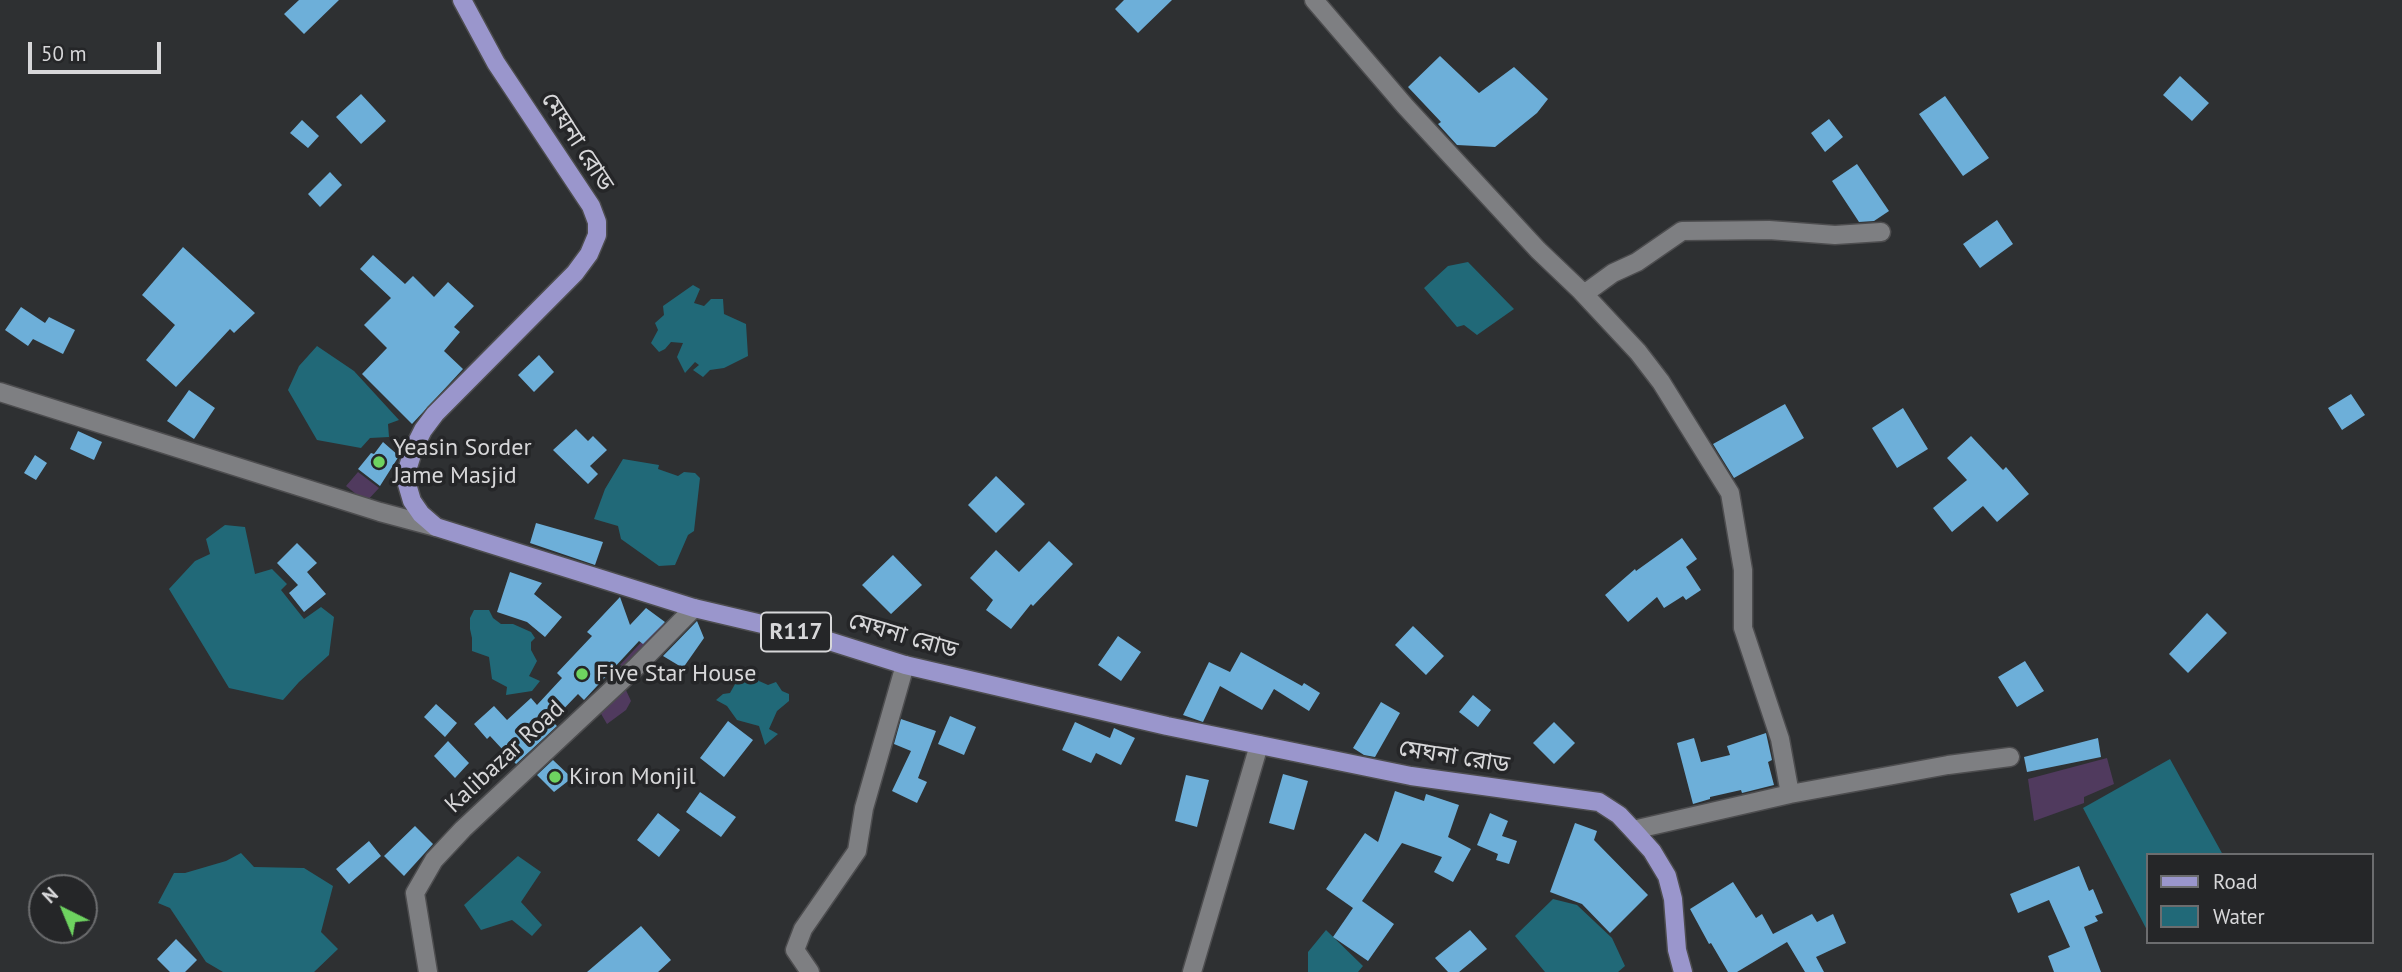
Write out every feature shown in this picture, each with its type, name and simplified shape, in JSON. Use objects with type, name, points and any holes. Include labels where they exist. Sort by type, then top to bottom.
[{"type":"main road","name":"মেঘনা রোড","points":[[462,0],[496,63],[591,206],[597,222],[597,235],[589,254],[575,273],[435,414],[423,430],[411,457],[407,484],[412,500],[421,514],[436,527],[694,608],[813,636],[905,665],[1259,745],[1411,776],[1599,802],[1619,815],[1633,830],[1652,851],[1667,876],[1673,899],[1677,950],[1683,972]]},
{"type":"street","points":[[1314,0],[1405,106],[1538,250],[1638,352],[1661,382],[1730,493],[1743,570],[1743,628],[1780,739],[1790,794]]},
{"type":"street","points":[[1584,295],[1613,273],[1637,262],[1682,231],[1769,230],[1835,235],[1881,232]]},
{"type":"street","points":[[0,392],[380,512],[436,527]]},
{"type":"street","name":"Kalibazar Road","points":[[428,972],[415,893],[434,860],[694,608]]},
{"type":"street","points":[[810,972],[795,950],[803,929],[857,851],[864,808],[905,665]]},
{"type":"street","points":[[1192,972],[1259,745]]},
{"type":"street","points":[[1633,830],[1790,794],[1948,765],[2010,757]]},
{"type":"shaded area","points":[[358,472],[379,488],[366,502],[346,486]]},
{"type":"shaded area","points":[[661,621],[670,628],[629,669],[620,665]]},
{"type":"shaded area","points":[[625,688],[631,701],[626,710],[607,724],[600,712]]},
{"type":"shaded area","points":[[2107,758],[2114,784],[2084,797],[2084,803],[2034,821],[2028,779]]},
{"type":"water","points":[[1468,262],[1514,309],[1477,335],[1464,325],[1457,327],[1424,288],[1448,266]]},
{"type":"water","points":[[693,285],[700,289],[694,303],[704,306],[711,299],[723,299],[724,314],[746,324],[748,356],[724,368],[710,370],[703,377],[693,370],[699,365],[695,362],[685,373],[677,357],[683,343],[671,342],[659,352],[651,343],[658,330],[655,323],[664,315],[663,306]]},
{"type":"water","points":[[317,346],[354,371],[399,420],[388,424],[389,437],[370,438],[361,448],[317,440],[288,390],[299,366]]},
{"type":"water","points":[[623,459],[659,465],[658,469],[678,476],[684,472],[695,473],[700,478],[694,531],[688,535],[675,565],[659,566],[621,539],[618,526],[594,519],[605,489]]},
{"type":"water","points":[[225,525],[245,527],[255,574],[272,569],[287,584],[281,590],[304,619],[321,607],[334,617],[329,655],[283,700],[229,688],[169,589],[195,561],[210,554],[206,539]]},
{"type":"water","points":[[474,610],[489,610],[493,618],[501,624],[513,624],[531,632],[535,638],[531,642],[531,650],[537,661],[529,676],[540,681],[532,691],[506,695],[507,687],[492,679],[489,657],[472,651],[470,618]]},
{"type":"water","points":[[749,670],[759,681],[768,685],[776,682],[782,691],[789,694],[789,701],[777,711],[769,729],[778,734],[765,745],[759,726],[737,720],[727,706],[716,700],[723,694],[730,693],[739,677]]},
{"type":"water","points":[[2170,759],[2222,853],[2146,853],[2146,928],[2083,808]]},
{"type":"water","points":[[241,853],[254,867],[304,868],[333,886],[321,932],[338,949],[314,972],[223,972],[206,962],[170,908],[158,903],[174,873],[185,873],[226,861]]},
{"type":"water","points":[[518,856],[541,872],[521,902],[542,925],[532,936],[512,920],[481,930],[464,905]]},
{"type":"water","points":[[1553,899],[1577,905],[1612,938],[1625,966],[1618,972],[1545,972],[1515,936]]},
{"type":"water","points":[[1326,930],[1363,966],[1358,972],[1308,972],[1308,952]]},
{"type":"building","points":[[299,0],[339,0],[304,34],[284,14]]},
{"type":"building","points":[[1124,0],[1172,0],[1138,33],[1115,9]]},
{"type":"building","points":[[1440,56],[1479,93],[1514,67],[1548,99],[1537,113],[1495,147],[1457,145],[1438,124],[1441,122],[1408,87]]},
{"type":"building","points":[[2180,76],[2209,103],[2192,121],[2163,95]]},
{"type":"building","points":[[361,94],[386,121],[361,144],[336,117]]},
{"type":"building","points":[[1945,96],[1989,158],[1963,176],[1919,114]]},
{"type":"building","points":[[1829,119],[1843,137],[1825,152],[1811,133]]},
{"type":"building","points":[[302,120],[319,136],[308,148],[290,133]]},
{"type":"building","points":[[1857,164],[1889,211],[1874,221],[1859,222],[1832,181]]},
{"type":"building","points":[[330,172],[342,185],[320,207],[308,194]]},
{"type":"building","points":[[1997,220],[2013,244],[1980,268],[1963,244]]},
{"type":"building","points":[[183,247],[255,313],[234,333],[230,329],[176,387],[146,360],[175,325],[142,295]]},
{"type":"building","points":[[373,255],[405,284],[413,276],[434,297],[448,282],[474,306],[454,327],[460,332],[444,351],[463,369],[412,424],[362,374],[387,348],[364,325],[391,298],[360,269]]},
{"type":"building","points":[[21,307],[45,323],[49,317],[75,330],[63,354],[33,339],[28,346],[5,330]]},
{"type":"building","points":[[539,355],[554,372],[534,392],[518,375]]},
{"type":"building","points":[[189,390],[215,408],[194,439],[167,421]]},
{"type":"building","points":[[2351,394],[2365,415],[2342,430],[2328,408]]},
{"type":"building","points":[[1785,404],[1804,438],[1734,478],[1713,444]]},
{"type":"building","points":[[1903,408],[1928,449],[1897,468],[1872,428]]},
{"type":"building","points":[[576,429],[588,441],[593,436],[607,450],[590,466],[598,474],[588,484],[553,450]]},
{"type":"building","points":[[78,431],[102,442],[94,460],[70,449]]},
{"type":"building","points":[[1971,436],[2003,470],[2006,467],[2029,494],[1997,522],[1983,506],[1952,532],[1933,508],[1967,480],[1947,458]]},
{"type":"building","name":"Yeasin Sorder Jame Masjid","points":[[383,442],[399,456],[380,486],[358,469]]},
{"type":"building","points":[[35,455],[47,463],[36,480],[24,473]]},
{"type":"building","points":[[996,476],[1025,504],[996,533],[968,505]]},
{"type":"building","points":[[536,523],[603,542],[595,565],[530,543]]},
{"type":"building","points":[[1682,538],[1697,559],[1686,567],[1701,590],[1686,600],[1683,596],[1664,608],[1657,597],[1628,622],[1605,595],[1635,569],[1636,571]]},
{"type":"building","points":[[1049,541],[1073,564],[1033,606],[1031,604],[1011,629],[986,610],[993,600],[970,578],[996,550],[1019,572]]},
{"type":"building","points":[[297,543],[317,563],[307,572],[326,594],[304,612],[289,593],[298,585],[277,563]]},
{"type":"building","points":[[893,555],[922,585],[891,614],[862,585]]},
{"type":"building","points":[[510,572],[542,583],[534,594],[562,617],[545,637],[527,622],[497,612]]},
{"type":"building","points":[[620,597],[630,625],[646,608],[665,622],[643,644],[639,641],[584,700],[578,694],[552,721],[557,726],[516,764],[490,736],[487,739],[474,724],[494,706],[507,720],[531,698],[537,705],[562,678],[557,673],[592,636],[587,632]]},
{"type":"building","points":[[2207,613],[2227,633],[2188,673],[2169,654]]},
{"type":"building","points":[[697,621],[704,638],[683,668],[663,656]]},
{"type":"building","points":[[1413,626],[1444,656],[1426,675],[1395,645]]},
{"type":"building","points":[[1118,636],[1141,652],[1121,681],[1098,665]]},
{"type":"building","points":[[1241,652],[1320,693],[1309,711],[1274,689],[1262,710],[1220,686],[1203,722],[1183,715],[1209,662],[1230,672]]},
{"type":"building","points":[[2025,661],[2044,691],[2017,707],[1998,677]]},
{"type":"building","points":[[1473,695],[1491,710],[1478,727],[1459,712]]},
{"type":"building","points":[[1381,702],[1400,713],[1375,757],[1364,755],[1353,748]]},
{"type":"building","points":[[436,704],[457,723],[445,737],[424,717]]},
{"type":"building","points":[[950,716],[976,727],[964,755],[938,744]]},
{"type":"building","points":[[901,719],[936,731],[918,778],[927,782],[917,803],[892,791],[911,751],[894,744]]},
{"type":"building","points":[[728,721],[753,740],[724,777],[700,758]]},
{"type":"building","points":[[1075,722],[1110,738],[1114,728],[1135,738],[1121,765],[1096,753],[1091,763],[1062,750]]},
{"type":"building","points":[[1554,722],[1575,743],[1554,764],[1533,743]]},
{"type":"building","points":[[1766,733],[1772,760],[1768,762],[1774,785],[1710,797],[1693,804],[1677,743],[1694,738],[1701,762],[1730,755],[1727,746]]},
{"type":"building","points":[[2098,738],[2101,757],[2027,772],[2024,757]]},
{"type":"building","points":[[448,741],[469,763],[455,778],[434,756]]},
{"type":"building","name":"Kiron Monjil","points":[[553,760],[572,778],[554,792],[537,775]]},
{"type":"building","points":[[1283,774],[1308,781],[1294,830],[1269,823]]},
{"type":"building","points":[[1186,775],[1209,780],[1197,827],[1175,821]]},
{"type":"building","points":[[1395,791],[1424,801],[1426,794],[1459,805],[1448,837],[1471,849],[1453,882],[1434,872],[1442,857],[1402,843],[1362,901],[1394,924],[1368,961],[1333,937],[1353,908],[1326,889],[1365,833],[1378,842]]},
{"type":"building","points":[[700,792],[736,817],[721,837],[686,812]]},
{"type":"building","points":[[658,813],[680,830],[659,857],[637,840]]},
{"type":"building","points":[[1490,813],[1508,821],[1502,836],[1517,841],[1509,864],[1496,860],[1498,854],[1477,845]]},
{"type":"building","points":[[1575,823],[1597,831],[1594,840],[1648,895],[1610,933],[1582,904],[1550,892]]},
{"type":"building","points":[[415,826],[433,844],[404,876],[384,856]]},
{"type":"building","points":[[369,841],[381,856],[349,884],[336,869]]},
{"type":"building","points":[[2079,866],[2089,891],[2093,889],[2103,913],[2095,916],[2098,921],[2084,927],[2101,972],[2054,972],[2048,956],[2070,947],[2049,900],[2018,913],[2010,894]]},
{"type":"building","points":[[1733,882],[1756,918],[1762,914],[1773,934],[1812,914],[1817,922],[1833,914],[1846,943],[1816,957],[1824,972],[1805,972],[1787,942],[1737,972],[1728,972],[1690,909]]},
{"type":"building","points":[[641,926],[671,960],[658,972],[587,972]]},
{"type":"building","points":[[1470,930],[1487,949],[1459,972],[1448,972],[1435,958]]},
{"type":"building","points":[[176,939],[197,960],[185,972],[170,972],[157,959]]},
{"type":"place","name":"Yeasin Sorder Jame Masjid","points":[[379,462]]},
{"type":"place","name":"Five Star House","points":[[582,674]]},
{"type":"place","name":"Kiron Monjil","points":[[555,777]]}]
